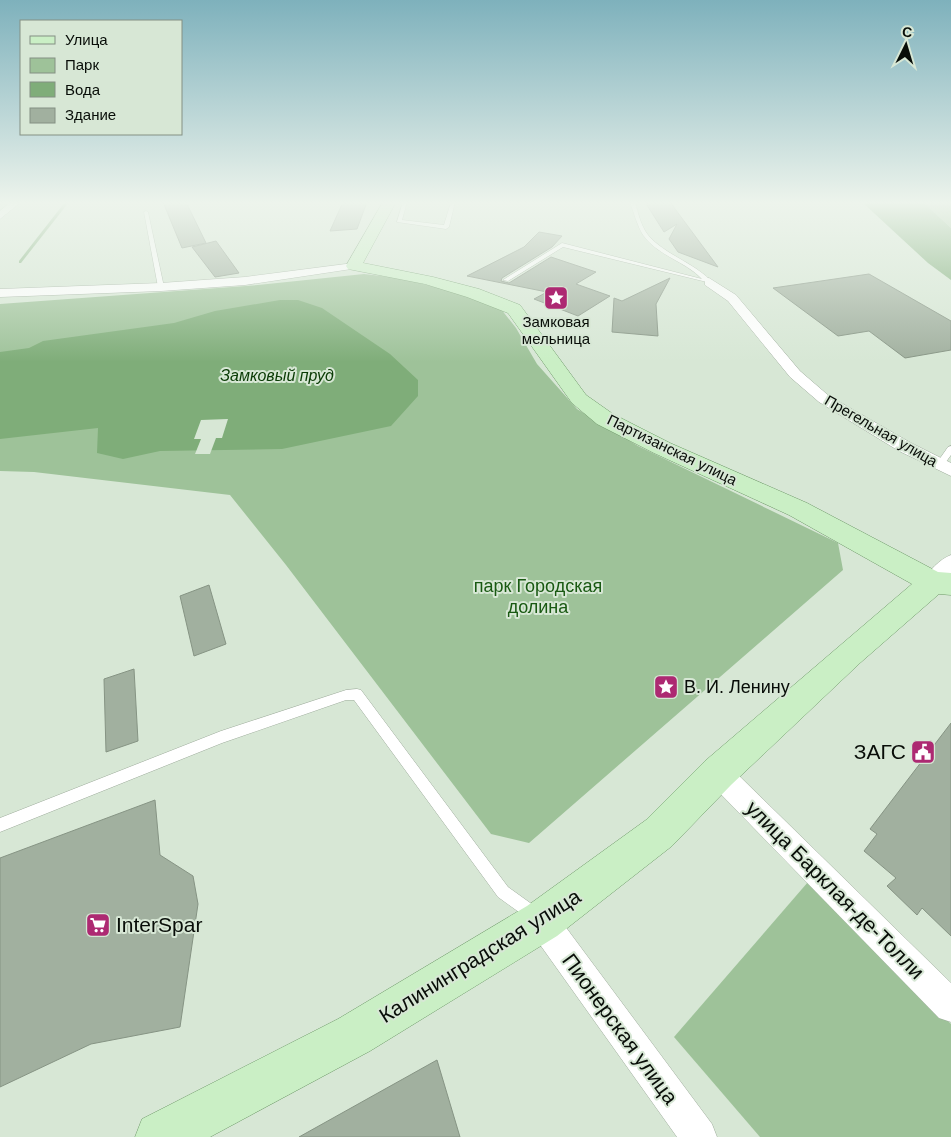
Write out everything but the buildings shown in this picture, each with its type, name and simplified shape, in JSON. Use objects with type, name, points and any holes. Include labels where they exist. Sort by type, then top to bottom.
[{"type":"main road","points":[[354,266],[360,255]]},
{"type":"main road","name":"Партизанская улица","points":[[354,266],[427,280],[473,293],[514,309],[574,392],[605,418],[662,448],[945,576]]},
{"type":"main road","name":"Калининградская улица","points":[[160,1137],[354,1035],[542,921],[659,833],[718,773],[849,654],[945,576]]},
{"type":"street","points":[[1,293],[161,287],[244,281],[354,266]]},
{"type":"street","name":"Прегельная улица","points":[[709,282],[732,298],[795,374],[824,399],[945,467]]},
{"type":"street","name":"улица Барклая-де-Толли","points":[[718,773],[951,1006]]},
{"type":"street","name":"Пионерская улица","points":[[542,921],[699,1137]]},
{"type":"lane","points":[[155,255],[161,287]]},
{"type":"lane","points":[[506,280],[546,255]]},
{"type":"lane","points":[[602,255],[709,282]]},
{"type":"lane","points":[[673,255],[701,272],[709,282]]},
{"type":"lane","points":[[945,467],[951,449]]},
{"type":"lane","points":[[0,825],[221,737],[346,695],[357,694],[388,739],[503,892],[542,921]]},
{"type":"green space","name":"парк Городская долина","points":[[364,274],[399,278],[431,286],[466,295],[501,309],[516,328],[537,364],[577,409],[638,446],[838,543],[843,570],[529,843],[491,834],[286,565],[230,495],[34,472],[0,471],[0,304],[258,285]]},
{"type":"green space","points":[[808,882],[951,1024],[951,1137],[760,1137],[674,1037]]},
{"type":"water","points":[[919,255],[951,255],[951,280]]},
{"type":"water","name":"Замковый пруд","points":[[280,300],[298,300],[322,308],[390,354],[418,380],[418,396],[391,426],[282,449],[160,451],[123,459],[97,453],[98,428],[0,439],[0,352],[29,348],[43,341],[174,323],[215,311]]},
{"type":"pier","points":[[228,419],[222,438],[216,438],[210,454],[195,454],[201,439],[194,439],[201,420]]},
{"type":"waterway","points":[[20,262],[25,255]]},
{"type":"place","name":"Замковая мельница","points":[[556,298]]},
{"type":"place","name":"В. И. Ленину","points":[[666,687]]},
{"type":"place","name":"ЗАГС","points":[[923,752]]},
{"type":"place","name":"InterSpar","points":[[98,925]]}]
